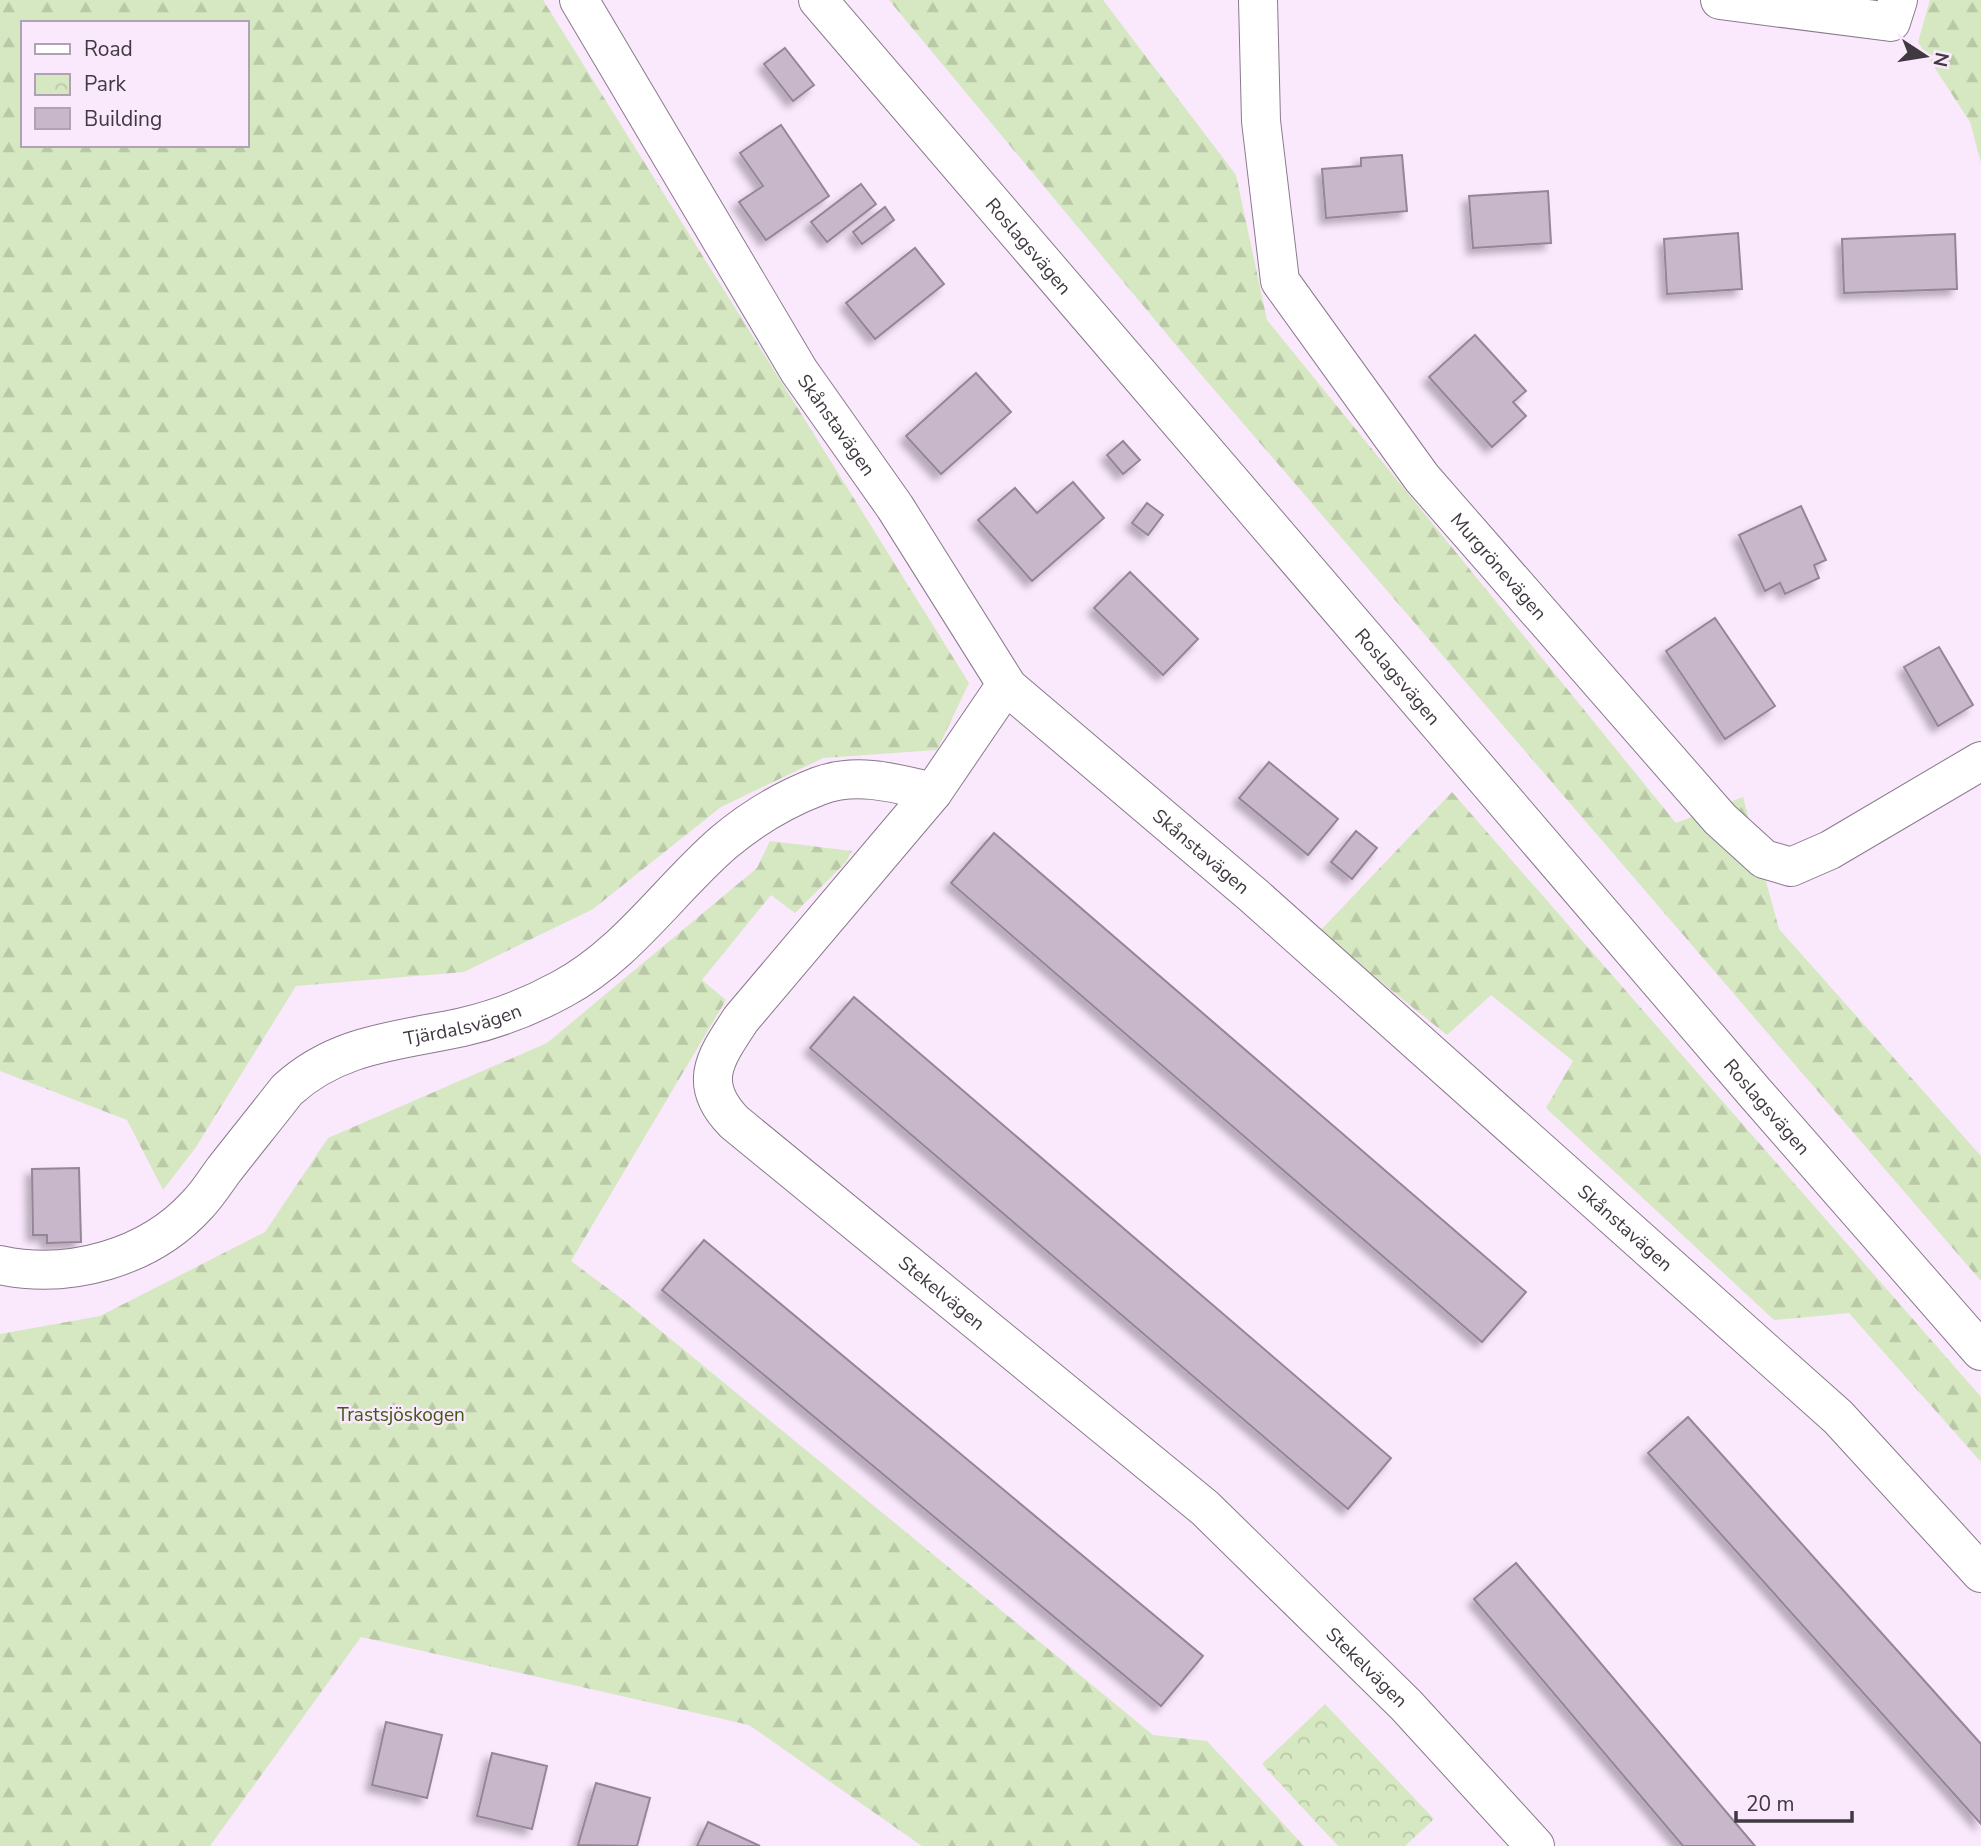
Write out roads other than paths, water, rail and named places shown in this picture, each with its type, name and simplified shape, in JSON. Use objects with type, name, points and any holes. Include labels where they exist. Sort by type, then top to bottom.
[{"type":"street","name":"Skånstavägen","points":[[579,0],[799,371],[895,507],[1008,687],[1254,895],[1838,1417],[1981,1573]]},
{"type":"street","name":"Roslagsvägen","points":[[818,0],[1747,1083],[1981,1351]]},
{"type":"street","name":"Murgrönevägen","points":[[1258,0],[1261,121],[1280,281],[1422,478],[1720,819],[1765,859],[1791,867],[1830,850],[1981,761]]},
{"type":"street","points":[[1720,0],[1894,11]]},
{"type":"street","name":"Stekelvägen","points":[[1008,687],[999,695],[933,792],[741,1019],[717,1055],[713,1084],[722,1109],[734,1122],[1205,1508],[1406,1705],[1535,1846]]},
{"type":"street","name":"Tjärdalsvägen","points":[[0,1265],[61,1270],[87,1266],[121,1256],[155,1240],[197,1206],[287,1090],[303,1075],[352,1050],[501,1016],[566,987],[601,963],[631,936],[723,843],[762,815],[791,799],[819,786],[855,778],[883,780],[933,792]]},
{"type":"park label","name":"Trastsjöskogen","points":[[401,1414]]}]
